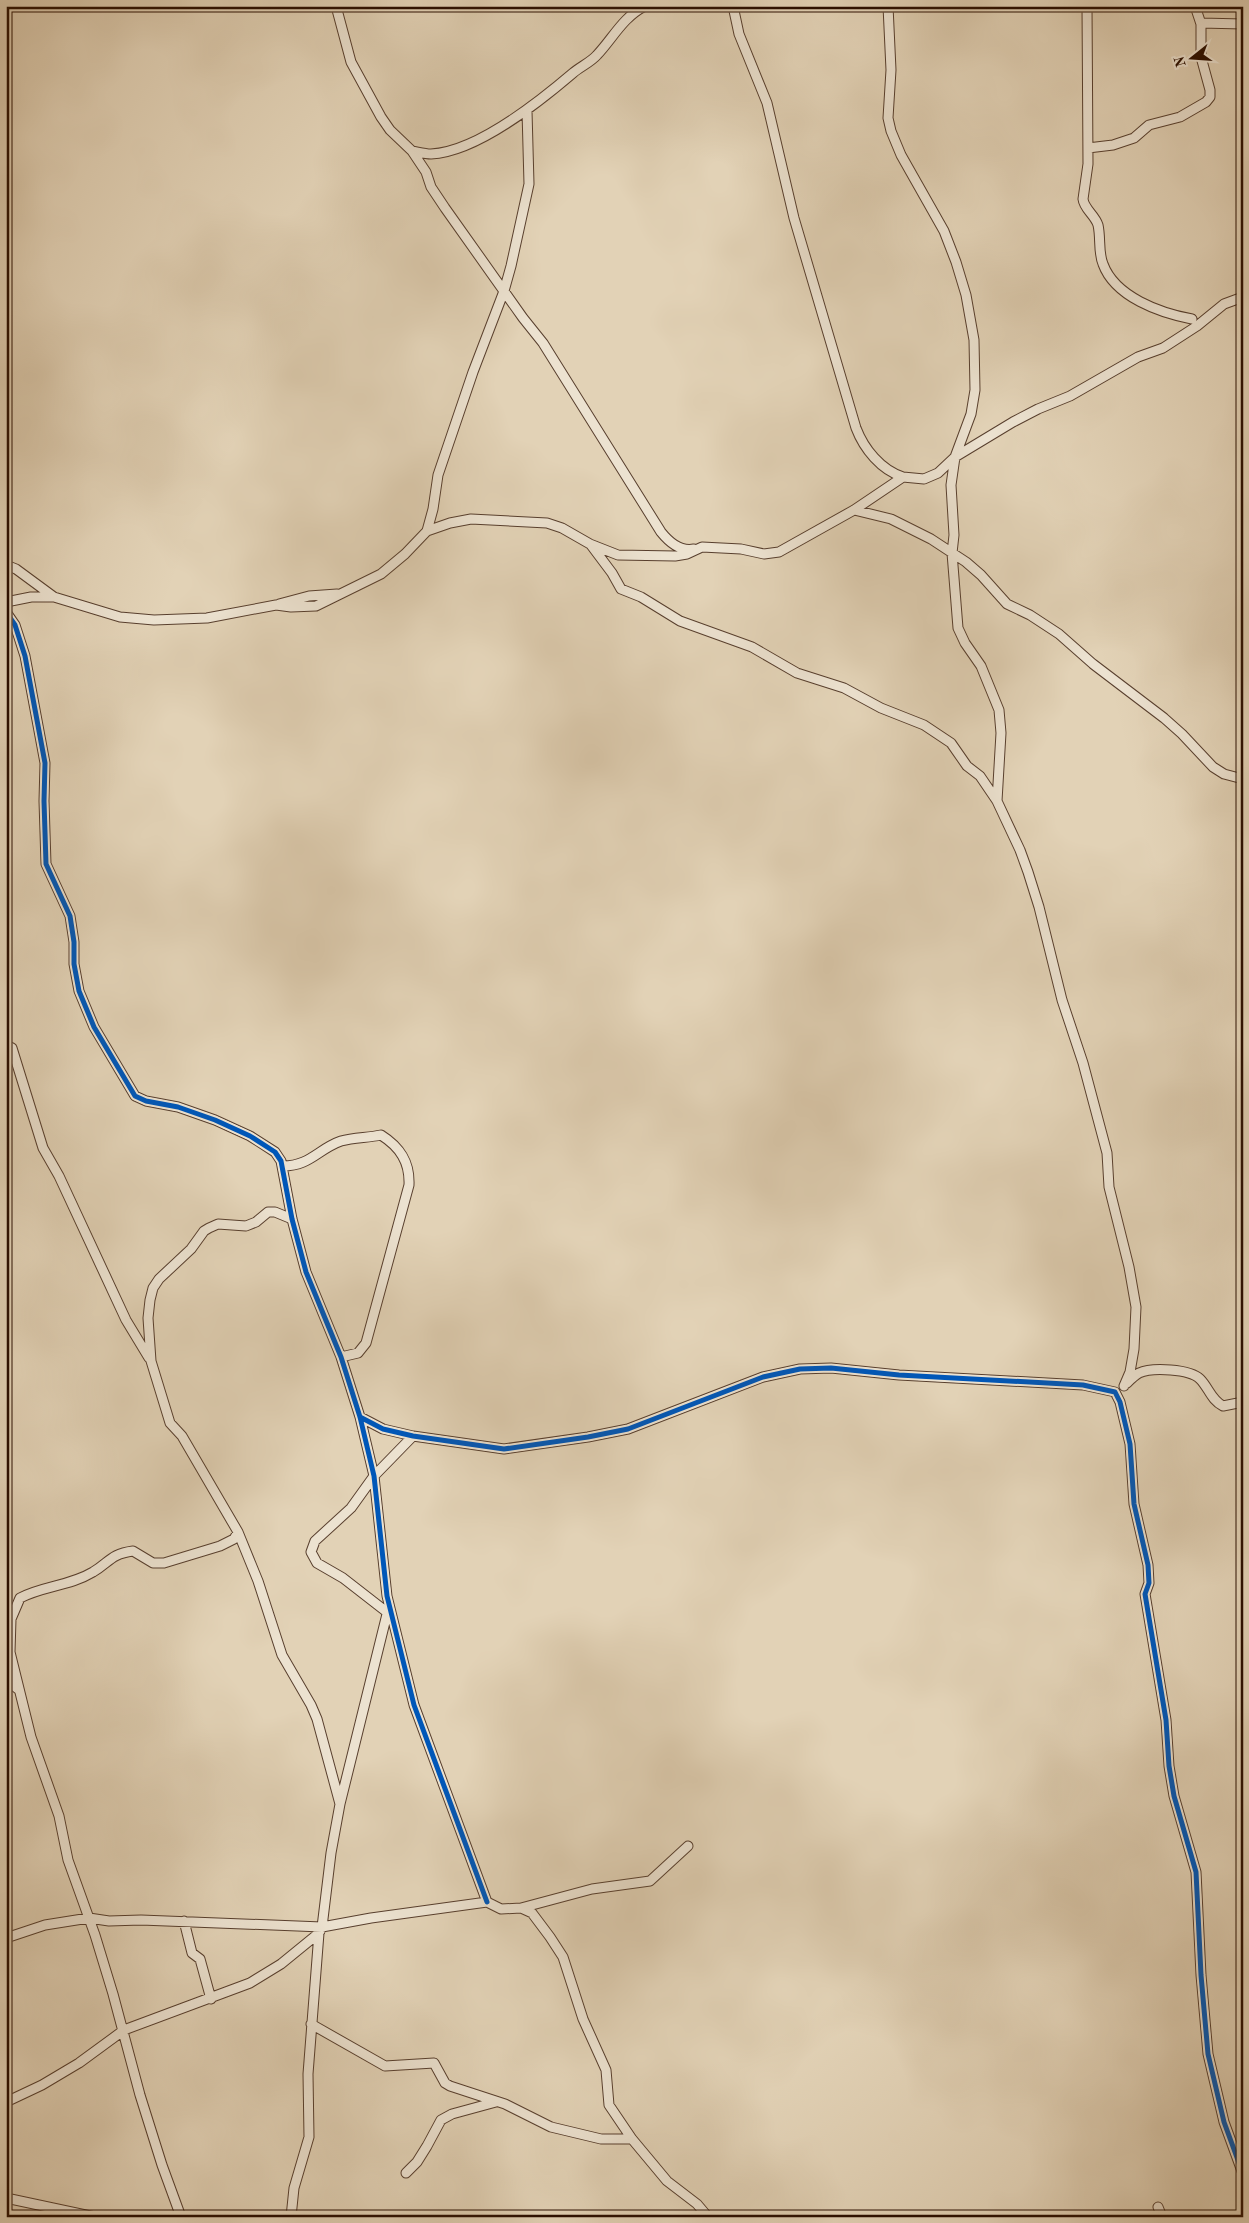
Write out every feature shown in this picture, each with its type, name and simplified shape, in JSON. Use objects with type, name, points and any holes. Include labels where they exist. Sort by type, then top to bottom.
[{"type":"street","points":[[336,6],[351,62],[381,116],[396,136],[412,152],[426,172],[431,187],[445,208],[543,343],[577,400],[668,541],[669,550],[675,556]]},
{"type":"street","points":[[412,152],[431,154],[447,151],[500,128],[527,111],[578,69],[596,57],[629,16],[645,6]]},
{"type":"street","points":[[733,6],[739,34],[767,103],[794,218],[856,428],[874,458],[896,475],[924,479],[938,473],[954,457],[1038,409],[1070,396],[1128,361],[1163,348],[1190,331],[1224,304],[1243,297]]},
{"type":"street","points":[[888,6],[891,70],[888,118],[891,131],[901,155],[944,231],[966,295],[974,340],[976,390],[971,414],[954,457],[951,498],[954,535],[952,553],[958,628],[965,643],[981,666],[999,710],[1001,733],[996,786],[997,801]]},
{"type":"street","points":[[1087,6],[1088,175],[1083,203],[1094,216],[1097,224],[1103,264],[1109,275],[1129,294],[1162,312],[1192,319]]},
{"type":"street","points":[[1088,148],[1113,145],[1134,138],[1149,125],[1180,117],[1206,102],[1210,97],[1210,90],[1201,57],[1201,23],[1195,6]]},
{"type":"street","points":[[1201,23],[1243,24]]},
{"type":"street","points":[[6,602],[54,597],[120,617],[154,620],[208,618],[276,605],[291,607],[316,606],[381,574],[405,554],[426,531],[433,509],[438,475],[473,372],[504,291],[529,184],[527,111]]},
{"type":"street","points":[[668,541],[688,550],[702,547],[734,548],[764,554],[779,552],[854,510],[903,477]]},
{"type":"street","points":[[854,510],[891,519],[931,539],[952,553],[981,574],[1008,604],[1030,615],[1059,634],[1093,664],[1164,718],[1213,767],[1224,774],[1243,778]]},
{"type":"street","points":[[426,531],[450,523],[471,520],[520,521],[547,523],[562,528],[590,544],[618,555],[675,556],[688,554],[702,547]]},
{"type":"street","points":[[590,544],[612,573],[621,589],[641,597],[680,620],[759,651],[797,673],[844,688],[881,708],[931,729],[951,743],[967,766],[980,776],[997,801],[1028,872],[1062,1000],[1083,1063],[1107,1153],[1109,1187],[1129,1268],[1136,1307],[1134,1349],[1130,1372],[1124,1386]]},
{"type":"street","points":[[6,565],[16,569],[54,597]]},
{"type":"street","points":[[6,612],[15,625],[25,656],[45,763],[46,864],[70,916],[76,978],[94,1026],[136,1096],[146,1101],[188,1110],[250,1136],[275,1152],[283,1166],[292,1219],[306,1272],[341,1357],[360,1417],[374,1476],[388,1613],[340,1804],[331,1853],[311,2024],[308,2074],[309,2137],[294,2188],[291,2217]]},
{"type":"street","points":[[6,1045],[12,1048],[43,1148],[59,1176],[126,1320],[151,1361]]},
{"type":"street","points":[[283,1166],[293,1166],[310,1161],[341,1141],[381,1135],[397,1148],[408,1164],[409,1185],[366,1343],[358,1352],[341,1357]]},
{"type":"street","points":[[292,1219],[275,1212],[268,1212],[256,1222],[246,1226],[218,1224],[204,1231],[191,1249],[168,1270],[153,1288],[148,1318],[151,1361],[170,1423],[182,1436],[238,1532],[258,1581],[282,1655],[317,1719],[340,1804]]},
{"type":"street","points":[[360,1417],[384,1429],[413,1436],[504,1449],[588,1437],[628,1429],[763,1377],[817,1368],[1084,1385],[1115,1392],[1141,1372],[1166,1370],[1192,1374],[1199,1378],[1214,1400],[1223,1406],[1243,1402]]},
{"type":"street","points":[[1115,1392],[1120,1402],[1130,1444],[1134,1504],[1148,1565],[1149,1583],[1145,1594],[1166,1720],[1169,1766],[1174,1796],[1196,1872],[1201,1975],[1208,2054],[1224,2122],[1243,2174]]},
{"type":"street","points":[[388,1613],[342,1578],[317,1563],[310,1552],[315,1541],[352,1508],[374,1476],[413,1436]]},
{"type":"street","points":[[181,2217],[140,2096],[124,2030],[89,1918],[68,1860],[58,1816],[31,1737],[10,1652],[10,1631],[14,1606],[20,1598],[83,1577],[94,1572],[106,1560],[124,1552],[132,1551],[153,1563],[164,1563],[220,1546],[234,1539],[238,1532]]},
{"type":"street","points":[[387,1596],[414,1705],[487,1902]]},
{"type":"street","points":[[6,1680],[20,1690]]},
{"type":"street","points":[[6,1938],[45,1925],[89,1918],[109,1921],[184,1921],[321,1930],[371,1918],[487,1902],[501,1909],[521,1908],[592,1889],[650,1880],[688,1846]]},
{"type":"street","points":[[521,1908],[532,1913],[539,1921],[563,1957],[583,2019],[606,2070],[609,2105],[632,2139],[667,2181],[697,2204],[708,2217]]},
{"type":"street","points":[[184,1921],[192,1953],[200,1959],[211,1998]]},
{"type":"street","points":[[6,2102],[42,2085],[79,2063],[124,2030],[250,1983],[281,1964],[321,1930]]},
{"type":"street","points":[[311,2024],[385,2066],[434,2063],[446,2083],[450,2086],[497,2102],[551,2127],[601,2138],[632,2139]]},
{"type":"street","points":[[406,2173],[417,2162],[441,2120],[452,2114],[497,2102]]},
{"type":"street","points":[[6,2198],[96,2217]]},
{"type":"street","points":[[1158,2207],[1162,2217]]},
{"type":"cycle path","points":[[6,612],[15,625],[25,656],[45,763],[46,864],[70,916],[74,942],[74,964],[79,991],[94,1027],[135,1096],[146,1101],[178,1107],[215,1120],[250,1136],[275,1152],[281,1161],[292,1219],[306,1272],[341,1357],[360,1417],[374,1476],[387,1596],[414,1705],[487,1902]]},
{"type":"cycle path","points":[[360,1417],[383,1429],[413,1436],[504,1449],[588,1437],[628,1429],[763,1377],[800,1369],[831,1368],[899,1375],[1083,1385],[1115,1392],[1120,1402],[1130,1444],[1134,1504],[1148,1565],[1149,1583],[1145,1594],[1166,1720],[1169,1766],[1174,1796],[1196,1872],[1201,1975],[1208,2054],[1224,2122],[1243,2174]]}]
